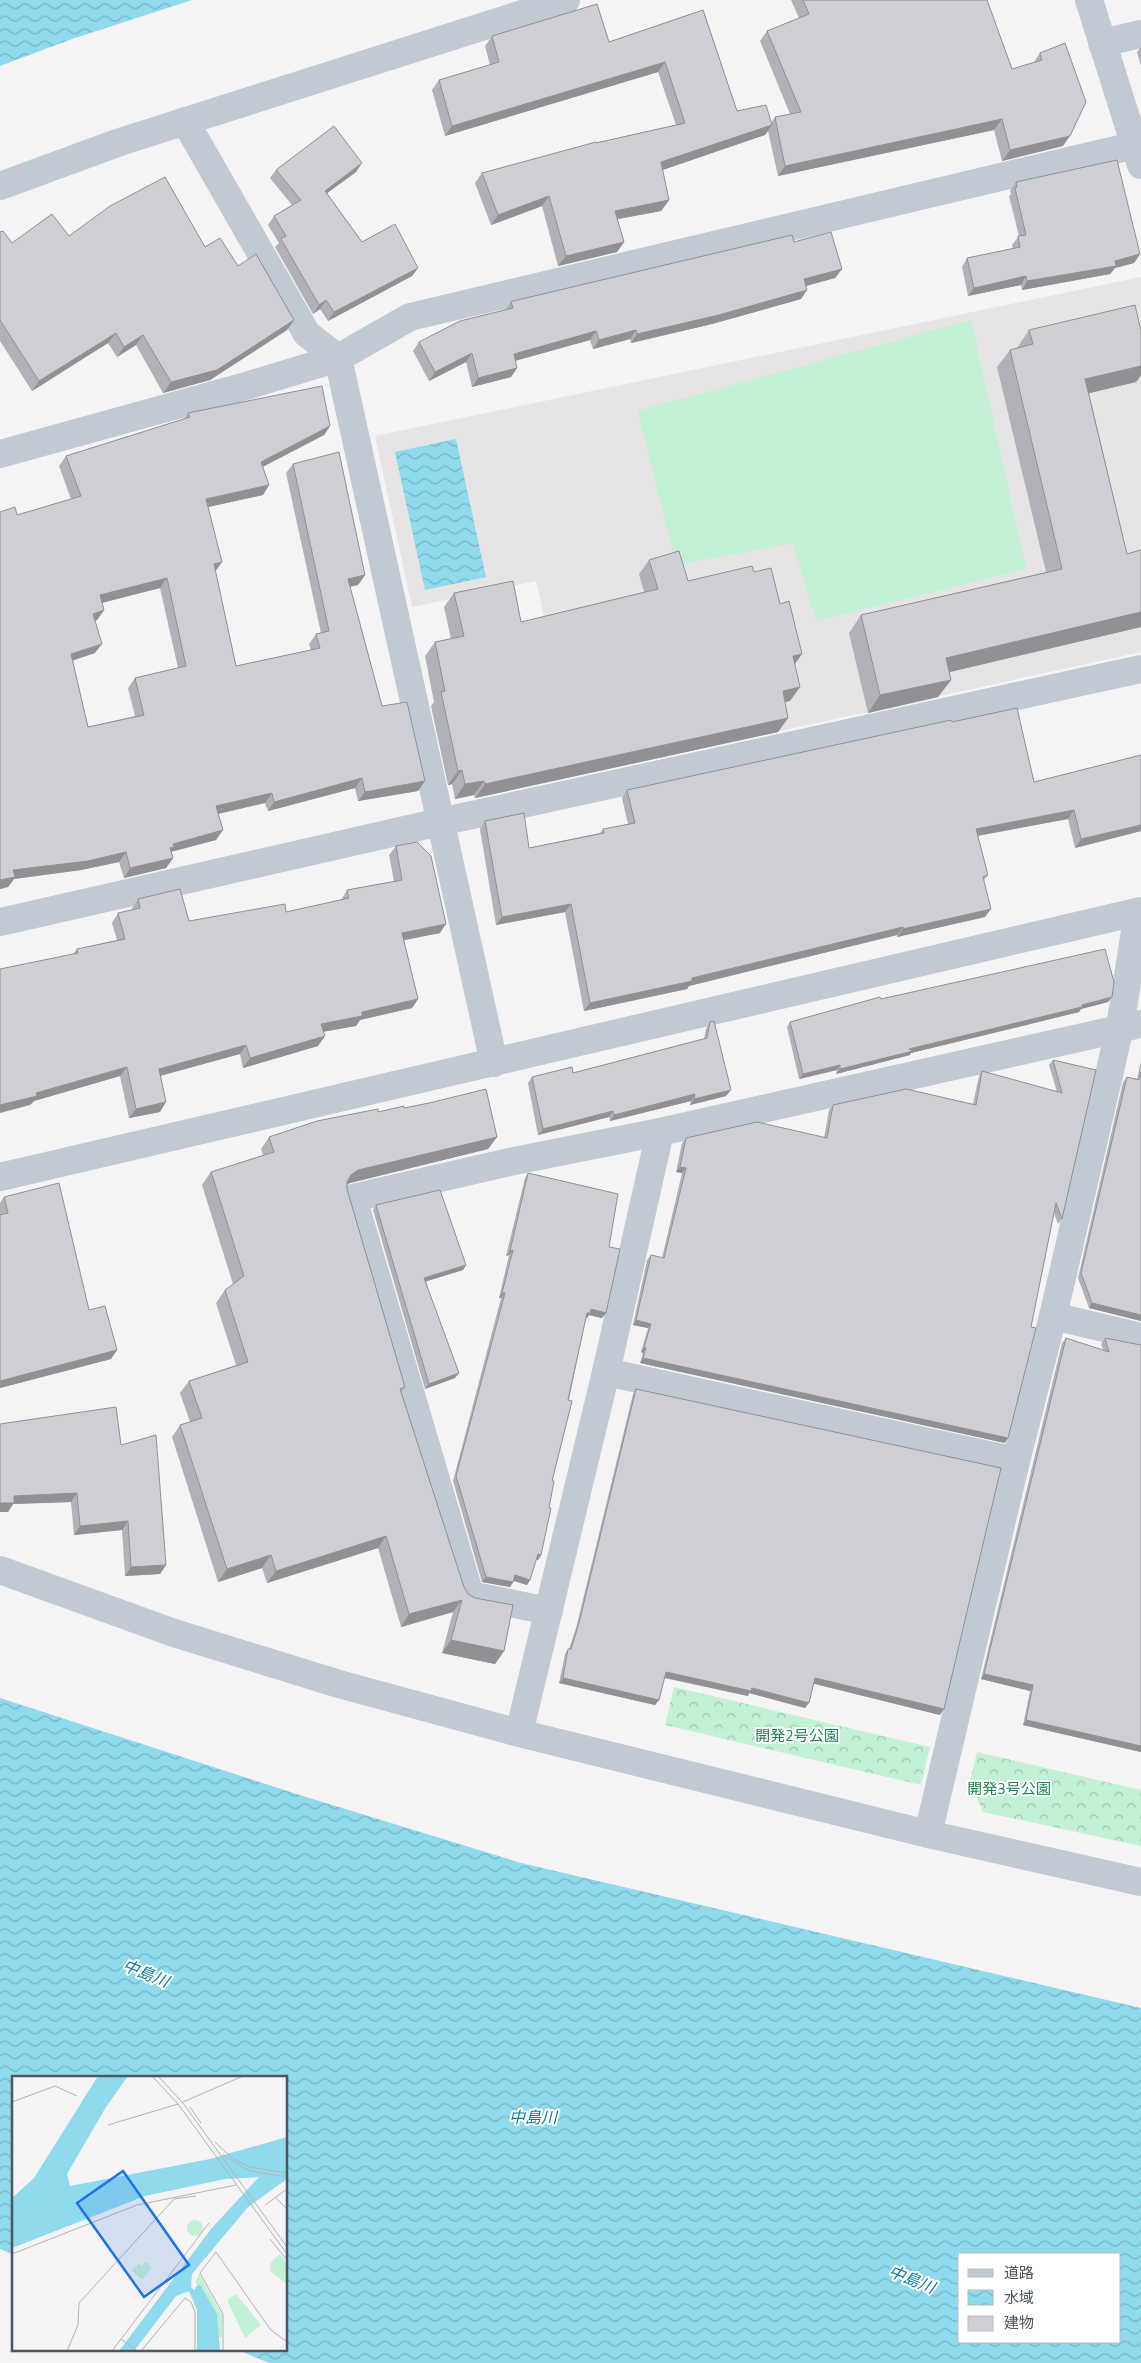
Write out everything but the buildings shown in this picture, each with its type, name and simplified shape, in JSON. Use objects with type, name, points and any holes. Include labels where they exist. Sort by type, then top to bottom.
[{"type":"street","points":[[0,186],[120,142],[566,0]]},
{"type":"street","points":[[0,454],[246,386],[338,358],[410,317],[1138,155],[1089,0]]},
{"type":"street","points":[[1102,42],[1141,34]]},
{"type":"street","points":[[185,121],[307,334],[338,358],[494,1063]]},
{"type":"street","points":[[0,922],[440,822],[1141,669]]},
{"type":"street","points":[[0,1177],[1140,912],[1130,1026],[1016,1461],[928,1834]]},
{"type":"street","points":[[549,1611],[470,1595],[353,1198],[514,1161],[660,1132],[1130,1026]]},
{"type":"street","points":[[519,1733],[606,1372],[660,1132]]},
{"type":"street","points":[[1053,1316],[1141,1337]]},
{"type":"street","points":[[606,1372],[1016,1461]]},
{"type":"street","points":[[0,1570],[183,1636],[339,1684],[519,1733],[928,1834],[1141,1882]]},
{"type":"shaded area","points":[[1141,277],[1141,652],[579,775],[536,581],[412,607],[375,436]]},
{"type":"green space","points":[[971,320],[1026,569],[816,621],[793,543],[676,565],[637,411]]},
{"type":"green space","name":"開発2号公園","points":[[674,1687],[930,1747],[921,1785],[665,1725]]},
{"type":"green space","name":"開発3号公園","points":[[977,1752],[1141,1790],[1141,1846],[983,1812],[970,1782]]},
{"type":"water","points":[[0,0],[192,0],[72,39],[0,66]]},
{"type":"water","points":[[456,439],[486,577],[425,590],[395,452]]},
{"type":"water","name":"中島川","points":[[0,1698],[303,1796],[521,1863],[1141,2008],[1141,2363],[269,2363],[238,2350],[288,2350],[288,2076],[12,2076],[12,2254],[0,2249]]}]
